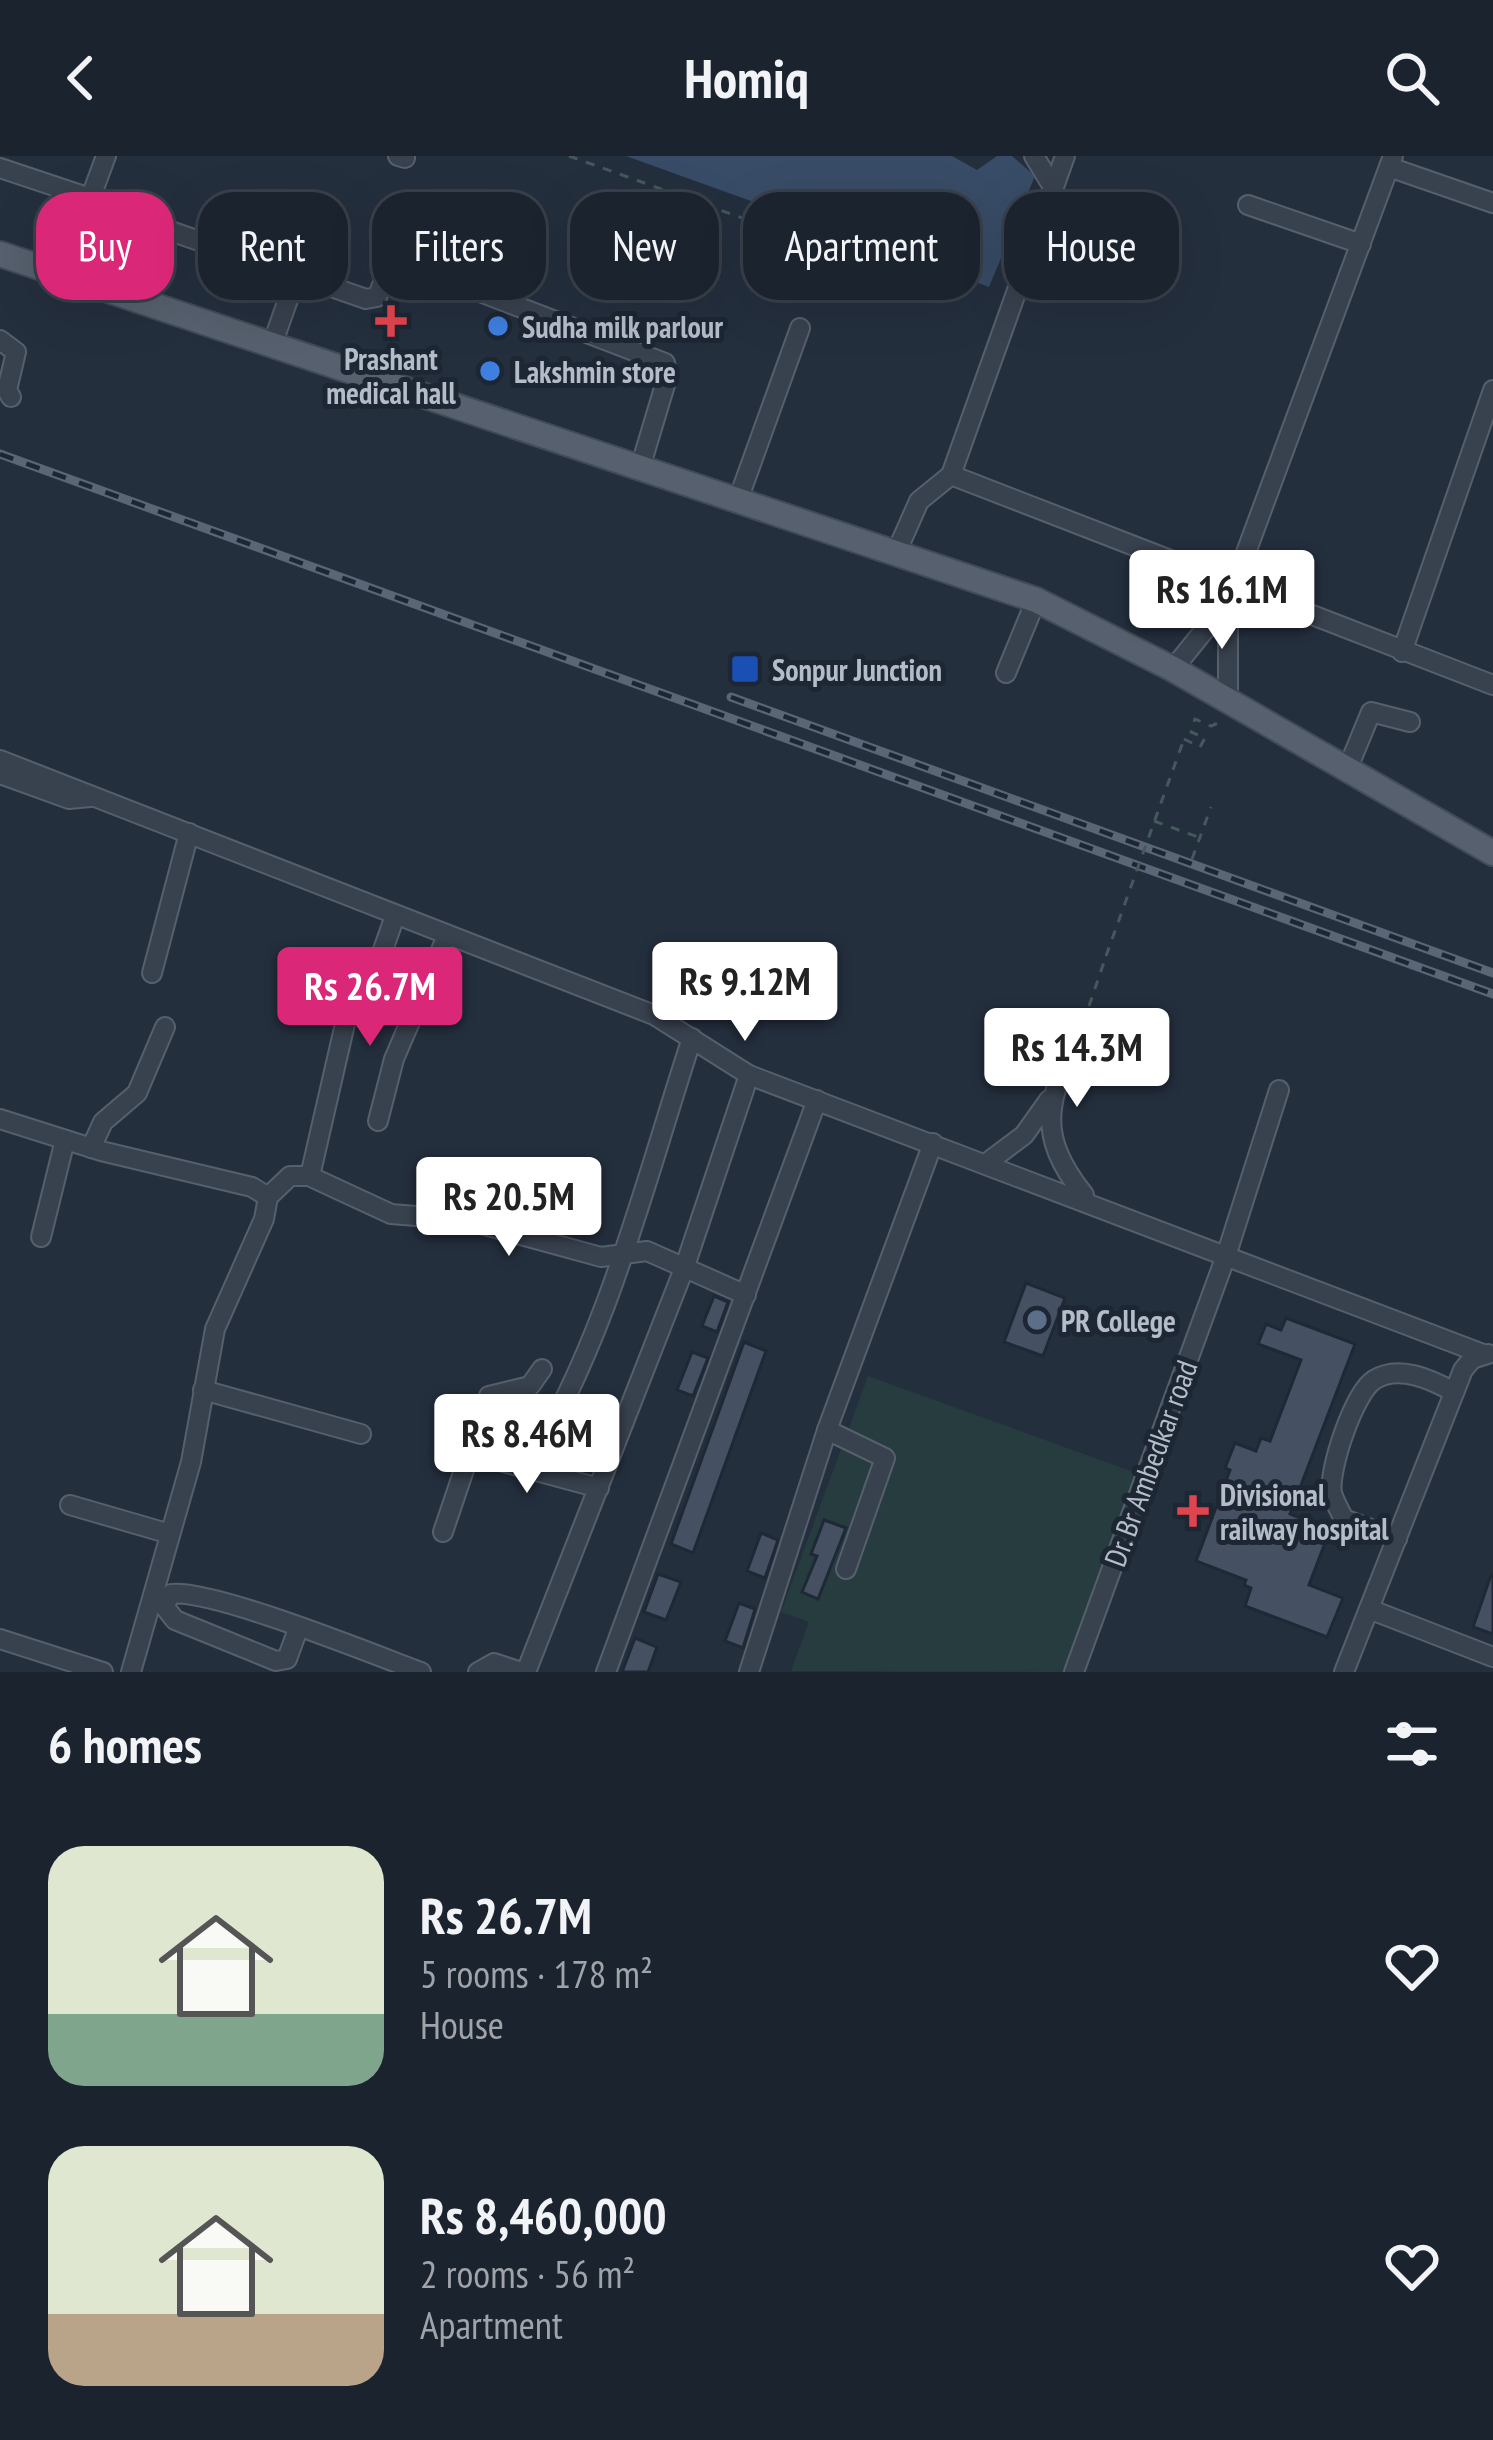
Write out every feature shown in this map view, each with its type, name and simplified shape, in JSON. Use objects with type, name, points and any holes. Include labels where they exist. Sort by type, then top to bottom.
[{"type":"main road","points":[[0,254],[36,266]]},
{"type":"main road","points":[[139,300],[1036,600],[1173,668],[1493,853]]},
{"type":"street","points":[[92,192],[106,156]]},
{"type":"street","points":[[1034,156],[1053,188]]},
{"type":"street","points":[[896,553],[922,496],[951,475],[1065,156]]},
{"type":"street","points":[[1173,668],[1231,594],[1391,161],[1492,199]]},
{"type":"street","points":[[0,168],[72,192]]},
{"type":"street","points":[[1248,205],[1361,244]]},
{"type":"street","points":[[348,291],[372,299],[391,264],[399,261],[665,363],[668,376],[640,468]]},
{"type":"street","points":[[272,345],[287,300]]},
{"type":"street","points":[[738,500],[800,328]]},
{"type":"street","points":[[0,340],[16,352],[8,390],[11,397]]},
{"type":"street","points":[[1402,652],[1493,390]]},
{"type":"street","points":[[951,475],[1231,594],[1493,685]]},
{"type":"street","points":[[1228,701],[1231,594]]},
{"type":"street","points":[[1006,673],[1036,600]]},
{"type":"street","points":[[1347,770],[1371,712],[1410,722]]},
{"type":"street","points":[[0,760],[654,1015],[749,1075],[1488,1354]]},
{"type":"street","points":[[0,774],[68,799],[95,796]]},
{"type":"street","points":[[152,973],[189,833]]},
{"type":"street","points":[[310,1176],[347,1015],[362,974],[379,961],[395,916]]},
{"type":"street","points":[[378,1120],[394,1059],[447,936]]},
{"type":"street","points":[[988,1162],[1024,1135],[1049,1100],[1083,1024]]},
{"type":"street","points":[[91,1148],[103,1121],[137,1093],[165,1028]]},
{"type":"street","points":[[527,1468],[573,1377],[621,1255],[692,1038]]},
{"type":"street","points":[[478,1672],[494,1663],[524,1672],[685,1265],[749,1075]]},
{"type":"street","name":"Dr. Br Ambedkar road","points":[[1074,1672],[1227,1253],[1280,1090]]},
{"type":"street","points":[[606,1672],[817,1100]]},
{"type":"street","points":[[1049,1100],[1056,1152],[1087,1199]]},
{"type":"street","points":[[0,1118],[91,1148],[252,1187],[268,1197]]},
{"type":"street","points":[[41,1238],[65,1140]]},
{"type":"street","points":[[757,1670],[827,1430],[933,1143]]},
{"type":"street","points":[[131,1672],[170,1534],[215,1329],[264,1219],[268,1197],[290,1175],[310,1176],[391,1214],[466,1220],[588,1254],[647,1251],[746,1295]]},
{"type":"street","points":[[1344,1672],[1463,1370],[1488,1354]]},
{"type":"street","points":[[443,1532],[489,1396],[530,1386],[542,1369]]},
{"type":"street","points":[[1397,1538],[1344,1519],[1333,1494],[1333,1470],[1359,1396],[1375,1378],[1402,1374],[1427,1378],[1454,1392]]},
{"type":"street","points":[[203,1390],[361,1434]]},
{"type":"street","points":[[827,1430],[885,1458],[846,1570]]},
{"type":"street","points":[[470,1453],[599,1488]]},
{"type":"street","points":[[70,1505],[170,1534]]},
{"type":"street","points":[[298,1628],[287,1659],[276,1661],[175,1620],[164,1606],[171,1594],[182,1592],[298,1628],[421,1672]]},
{"type":"street","points":[[1369,1609],[1493,1658]]},
{"type":"street","points":[[0,1639],[104,1672]]},
{"type":"path","points":[[569,156],[743,219]]},
{"type":"path","points":[[1083,1024],[1184,739],[1200,747],[1205,738],[1191,732],[1196,719],[1211,726]]},
{"type":"path","points":[[1192,859],[1211,807]]},
{"type":"path","points":[[1154,821],[1200,838]]},
{"type":"green space","points":[[868,1376],[1139,1474],[1066,1672],[791,1671],[809,1622],[781,1612]]},
{"type":"water","points":[[626,156],[952,156],[977,170],[997,156],[1012,156],[1035,176],[1028,192],[1004,192],[1004,251],[989,287],[980,284],[980,192],[743,192],[743,198]]},
{"type":"building","points":[[1026,1283],[1065,1298],[1043,1356],[1004,1342]]},
{"type":"building","points":[[714,1296],[728,1302],[717,1332],[702,1326]]},
{"type":"building","points":[[1286,1318],[1355,1344],[1290,1514],[1330,1530],[1309,1585],[1343,1598],[1327,1637],[1245,1606],[1251,1588],[1244,1585],[1246,1580],[1196,1561],[1230,1470],[1225,1468],[1235,1443],[1256,1451],[1261,1438],[1270,1441],[1301,1360],[1258,1344],[1266,1324],[1281,1330]]},
{"type":"building","points":[[744,1342],[766,1351],[693,1553],[671,1544]]},
{"type":"building","points":[[692,1352],[708,1358],[693,1396],[677,1390]]},
{"type":"building","points":[[589,1416],[609,1424],[594,1462],[574,1454]]},
{"type":"building","points":[[824,1520],[846,1528],[818,1599],[802,1592],[817,1556],[811,1554]]},
{"type":"building","points":[[761,1533],[778,1540],[765,1578],[747,1571]]},
{"type":"building","points":[[658,1574],[681,1582],[666,1620],[644,1612]]},
{"type":"building","points":[[1493,1575],[1493,1634],[1473,1627]]},
{"type":"building","points":[[739,1603],[755,1609],[743,1648],[725,1641]]},
{"type":"building","points":[[635,1638],[657,1647],[648,1672],[622,1672]]},
{"type":"railway","points":[[0,454],[1493,994]]},
{"type":"railway","points":[[731,697],[1493,973]]},
{"type":"place","name":"Prashant medical hall","points":[[391,321]]},
{"type":"place","name":"Sudha milk parlour","points":[[498,326]]},
{"type":"place","name":"Lakshmin store","points":[[490,371]]},
{"type":"place","name":"Sonpur Junction","points":[[745,669]]},
{"type":"place","name":"PR College","points":[[1037,1320]]},
{"type":"place","name":"Divisional railway hospital","points":[[1193,1511]]}]
